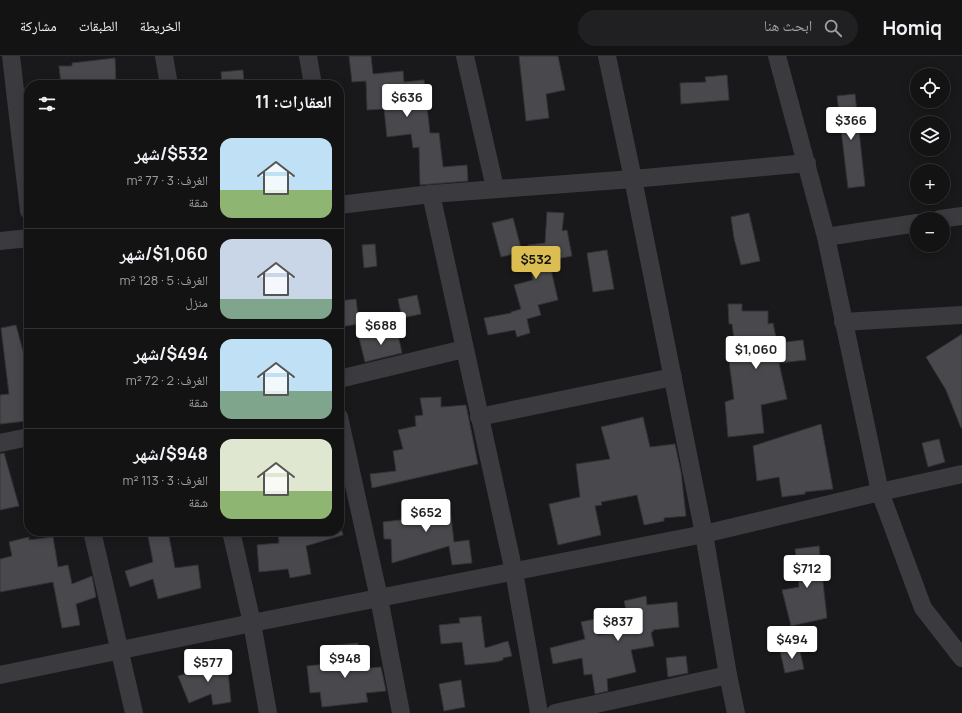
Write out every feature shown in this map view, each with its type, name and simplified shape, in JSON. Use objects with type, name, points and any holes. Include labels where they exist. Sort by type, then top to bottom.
[{"type":"street","points":[[11,56],[24,167]]},
{"type":"street","points":[[164,56],[168,80]]},
{"type":"street","points":[[308,56],[312,80]]},
{"type":"street","points":[[465,56],[495,188]]},
{"type":"street","points":[[607,56],[633,178],[704,534],[736,713]]},
{"type":"street","points":[[777,56],[826,237],[880,492],[923,608],[962,658]]},
{"type":"street","points":[[344,204],[495,188],[807,163]]},
{"type":"street","points":[[431,194],[514,572],[539,713]]},
{"type":"street","points":[[950,218],[962,216]]},
{"type":"street","points":[[826,237],[910,224]]},
{"type":"street","points":[[0,241],[24,239]]},
{"type":"street","points":[[843,322],[962,315]]},
{"type":"street","points":[[344,378],[464,349]]},
{"type":"street","points":[[479,417],[673,377]]},
{"type":"street","points":[[0,443],[24,438]]},
{"type":"street","points":[[344,440],[379,598],[401,713]]},
{"type":"street","points":[[0,675],[252,623],[704,534],[962,474]]},
{"type":"street","points":[[93,536],[134,713]]},
{"type":"street","points":[[232,536],[252,623],[268,713]]},
{"type":"street","points":[[555,713],[728,675]]},
{"type":"building","points":[[349,56],[371,56],[373,74],[403,71],[404,82],[424,80],[430,133],[439,133],[443,167],[467,165],[468,181],[420,185],[419,147],[413,148],[411,134],[387,137],[384,109],[367,110],[366,81],[352,82]]},
{"type":"building","points":[[519,56],[558,56],[565,90],[546,94],[549,118],[526,121]]},
{"type":"building","points":[[115,58],[116,80],[60,80],[59,66],[72,66],[72,63]]},
{"type":"building","points":[[243,70],[244,80],[222,80],[221,72]]},
{"type":"building","points":[[727,75],[729,100],[681,104],[680,83],[706,82],[705,77]]},
{"type":"building","points":[[855,94],[865,186],[848,188],[837,96]]},
{"type":"building","points":[[547,212],[564,213],[562,231],[567,230],[572,256],[551,260],[552,274],[558,300],[538,305],[541,315],[527,319],[530,333],[517,337],[515,330],[488,335],[484,318],[511,313],[521,309],[514,285],[533,280],[528,245],[545,243]]},
{"type":"building","points":[[749,213],[760,261],[741,265],[734,238],[731,217]]},
{"type":"building","points":[[513,218],[522,252],[501,257],[492,223]]},
{"type":"building","points":[[375,244],[377,266],[364,268],[362,245]]},
{"type":"building","points":[[607,250],[614,289],[593,292],[587,253]]},
{"type":"building","points":[[417,295],[421,314],[402,318],[398,299]]},
{"type":"building","points":[[356,299],[359,324],[344,326],[344,300]]},
{"type":"building","points":[[728,304],[742,304],[742,311],[768,311],[768,324],[773,323],[777,343],[803,340],[806,360],[779,363],[787,399],[761,405],[764,433],[728,437],[725,402],[734,399],[729,361],[737,360],[732,324],[729,324]]},
{"type":"building","points":[[16,325],[24,355],[24,421],[0,424],[0,395],[9,394],[1,328]]},
{"type":"building","points":[[397,330],[402,353],[365,362],[359,338]]},
{"type":"building","points":[[962,334],[961,428],[946,390],[926,357]]},
{"type":"building","points":[[441,397],[441,407],[466,405],[478,464],[372,488],[370,474],[396,471],[393,451],[403,449],[398,430],[416,426],[415,416],[423,415],[420,398]]},
{"type":"building","points":[[643,417],[650,447],[675,444],[681,472],[686,516],[664,518],[664,521],[644,525],[637,495],[601,502],[602,505],[595,506],[601,535],[558,545],[549,504],[580,497],[576,464],[610,459],[601,427]]},
{"type":"building","points":[[821,424],[833,489],[805,492],[805,494],[782,497],[779,477],[757,481],[753,446]]},
{"type":"building","points":[[939,439],[945,462],[928,467],[922,443]]},
{"type":"building","points":[[4,453],[19,506],[0,510],[0,454]]},
{"type":"building","points":[[449,499],[454,542],[469,540],[472,563],[452,565],[449,546],[392,563],[391,539],[384,539],[383,522],[409,519],[405,503]]},
{"type":"building","points":[[148,536],[169,536],[175,568],[198,565],[201,588],[158,599],[153,579],[130,587],[125,571],[153,562]]},
{"type":"building","points":[[278,536],[340,536],[306,546],[311,574],[290,578],[288,569],[259,572],[257,545],[279,543]]},
{"type":"building","points":[[29,537],[29,540],[53,537],[58,567],[68,565],[72,584],[92,576],[96,597],[76,604],[80,625],[62,628],[53,582],[0,592],[0,559],[12,556],[9,542]]},
{"type":"building","points":[[819,546],[827,618],[791,626],[782,590],[799,587],[795,549]]},
{"type":"building","points":[[646,596],[647,605],[677,602],[679,627],[653,630],[653,632],[651,632],[654,646],[631,650],[636,672],[607,679],[608,691],[595,694],[592,674],[584,675],[582,658],[553,664],[550,648],[585,639],[581,622],[595,619],[598,635],[631,631],[624,601]]},
{"type":"building","points":[[481,616],[485,648],[508,641],[512,656],[503,658],[503,660],[496,662],[465,665],[462,642],[441,644],[439,625],[460,623],[459,618]]},
{"type":"building","points":[[358,643],[360,669],[381,667],[386,691],[366,693],[368,702],[322,707],[320,692],[310,693],[307,666],[337,663],[336,645]]},
{"type":"building","points":[[799,647],[804,669],[785,673],[780,651]]},
{"type":"building","points":[[686,656],[688,673],[668,677],[666,658]]},
{"type":"building","points":[[227,662],[231,702],[213,705],[211,694],[189,703],[178,676],[192,672],[191,668]]},
{"type":"building","points":[[461,680],[465,707],[444,711],[439,684]]}]
